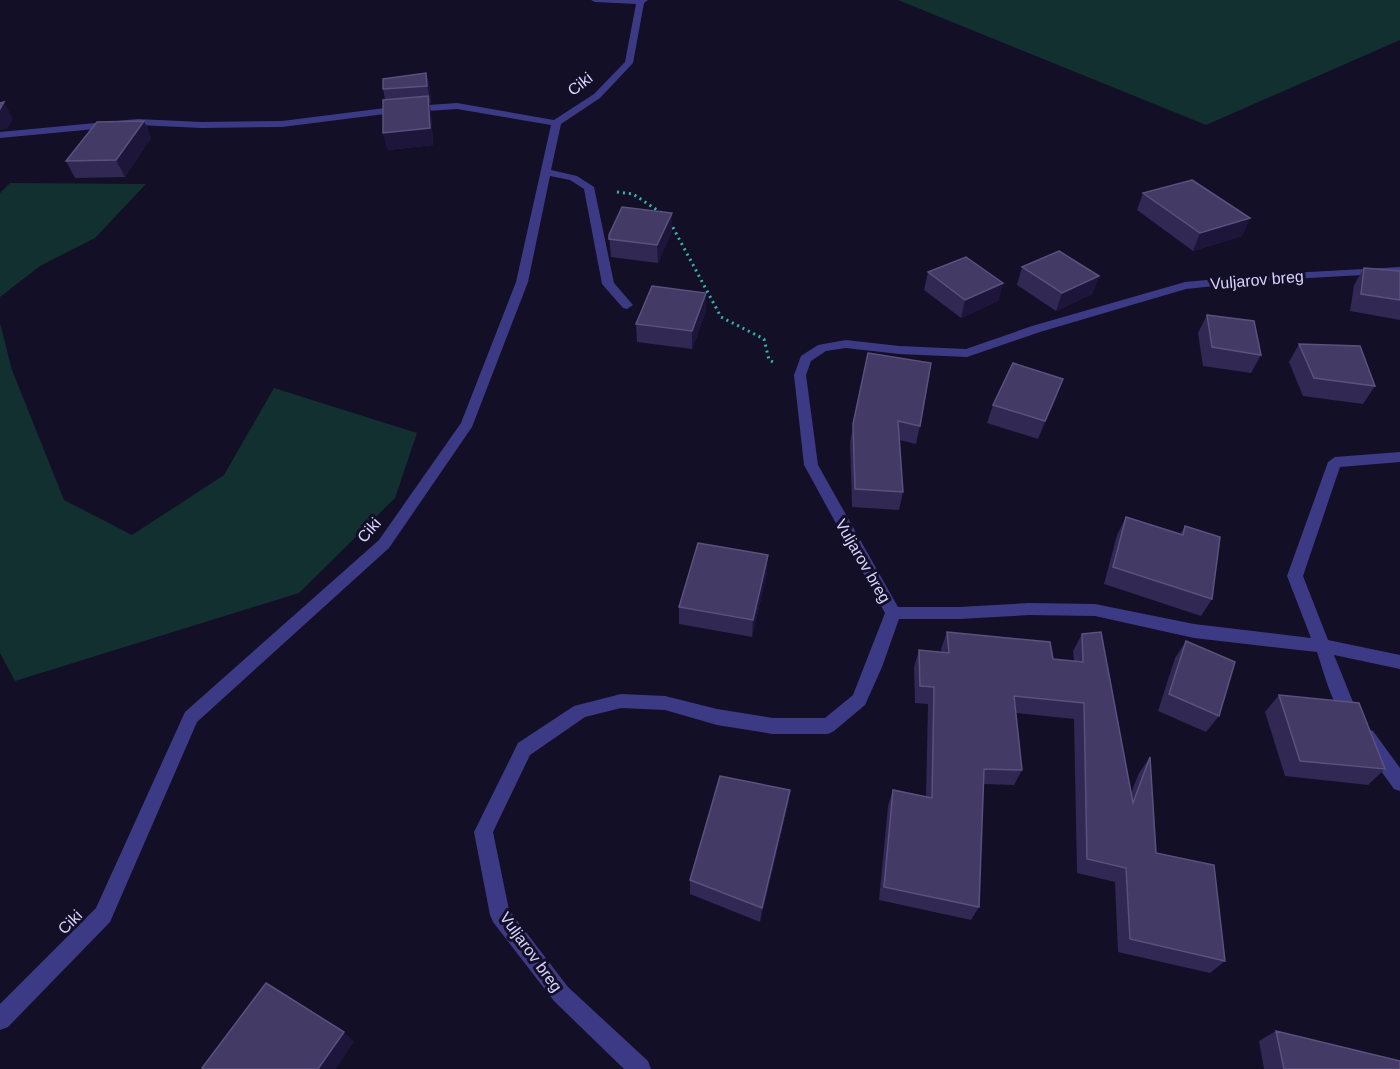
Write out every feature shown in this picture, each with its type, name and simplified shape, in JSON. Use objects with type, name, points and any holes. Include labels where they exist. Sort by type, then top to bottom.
[{"type":"street","points":[[595,0],[642,1]]},
{"type":"street","name":"Ciki","points":[[0,1019],[103,915],[190,717],[384,544],[467,424],[522,282],[556,123],[597,96],[629,63],[642,1]]},
{"type":"street","points":[[0,135],[138,122],[202,125],[282,124],[385,111],[457,106],[556,123]]},
{"type":"street","points":[[545,172],[573,178],[589,187],[608,284],[627,305]]},
{"type":"street","name":"Vuljarov breg","points":[[640,1069],[561,994],[500,915],[483,832],[524,749],[580,711],[621,700],[665,703],[717,717],[773,726],[828,726],[859,700],[874,667],[893,613],[811,465],[800,375],[804,359],[822,348],[846,344],[899,351],[967,353],[1036,329],[1185,286],[1272,277],[1400,270]]},
{"type":"street","points":[[1400,457],[1335,462],[1295,576],[1346,706],[1400,783]]},
{"type":"street","points":[[893,613],[959,613],[1029,609],[1095,610],[1194,631],[1323,646],[1400,662]]},
{"type":"path","points":[[589,187],[633,194],[660,211],[669,221],[721,317],[764,339],[769,360],[800,375]]},
{"type":"green space","points":[[898,0],[1400,0],[1400,40],[1206,125]]},
{"type":"green space","points":[[10,183],[146,184],[95,238],[40,266],[0,297],[0,193]]},
{"type":"green space","points":[[0,323],[12,370],[64,500],[132,535],[224,475],[274,388],[417,433],[395,498],[299,593],[15,681],[0,653]]},
{"type":"building","points":[[426,73],[427,86],[383,89],[383,79]]},
{"type":"building","points":[[428,96],[430,128],[383,133],[383,100]]},
{"type":"building","points":[[144,121],[116,160],[66,161],[97,122]]},
{"type":"building","points":[[1192,180],[1250,218],[1200,233],[1143,193]]},
{"type":"building","points":[[622,207],[672,213],[657,245],[609,239]]},
{"type":"building","points":[[1059,251],[1099,276],[1062,293],[1022,267]]},
{"type":"building","points":[[966,257],[1003,283],[965,300],[928,272]]},
{"type":"building","points":[[1364,268],[1400,271],[1400,300],[1361,294]]},
{"type":"building","points":[[652,286],[706,293],[692,331],[636,324]]},
{"type":"building","points":[[1207,315],[1254,321],[1261,355],[1212,347]]},
{"type":"building","points":[[1299,344],[1360,346],[1375,386],[1314,378]]},
{"type":"building","points":[[868,353],[931,363],[920,426],[898,421],[903,492],[855,489],[853,424]]},
{"type":"building","points":[[1013,363],[1063,379],[1045,421],[993,405]]},
{"type":"building","points":[[1126,517],[1183,535],[1185,526],[1220,537],[1212,599],[1113,567]]},
{"type":"building","points":[[698,543],[768,555],[753,620],[679,607]]},
{"type":"building","points":[[947,632],[1050,642],[1053,659],[1083,662],[1082,634],[1101,632],[1133,803],[1150,757],[1156,853],[1214,865],[1225,961],[1130,939],[1126,868],[1087,859],[1084,703],[1014,696],[1022,770],[984,769],[979,907],[884,887],[893,790],[932,798],[934,687],[920,686],[919,650],[949,653]]},
{"type":"building","points":[[1186,641],[1235,662],[1219,716],[1169,694]]},
{"type":"building","points":[[1279,695],[1359,703],[1385,769],[1300,761]]},
{"type":"building","points":[[720,776],[790,790],[762,908],[690,880]]},
{"type":"building","points":[[266,983],[344,1032],[318,1069],[202,1068]]},
{"type":"building","points":[[1276,1031],[1400,1061],[1400,1069],[1284,1069]]}]
